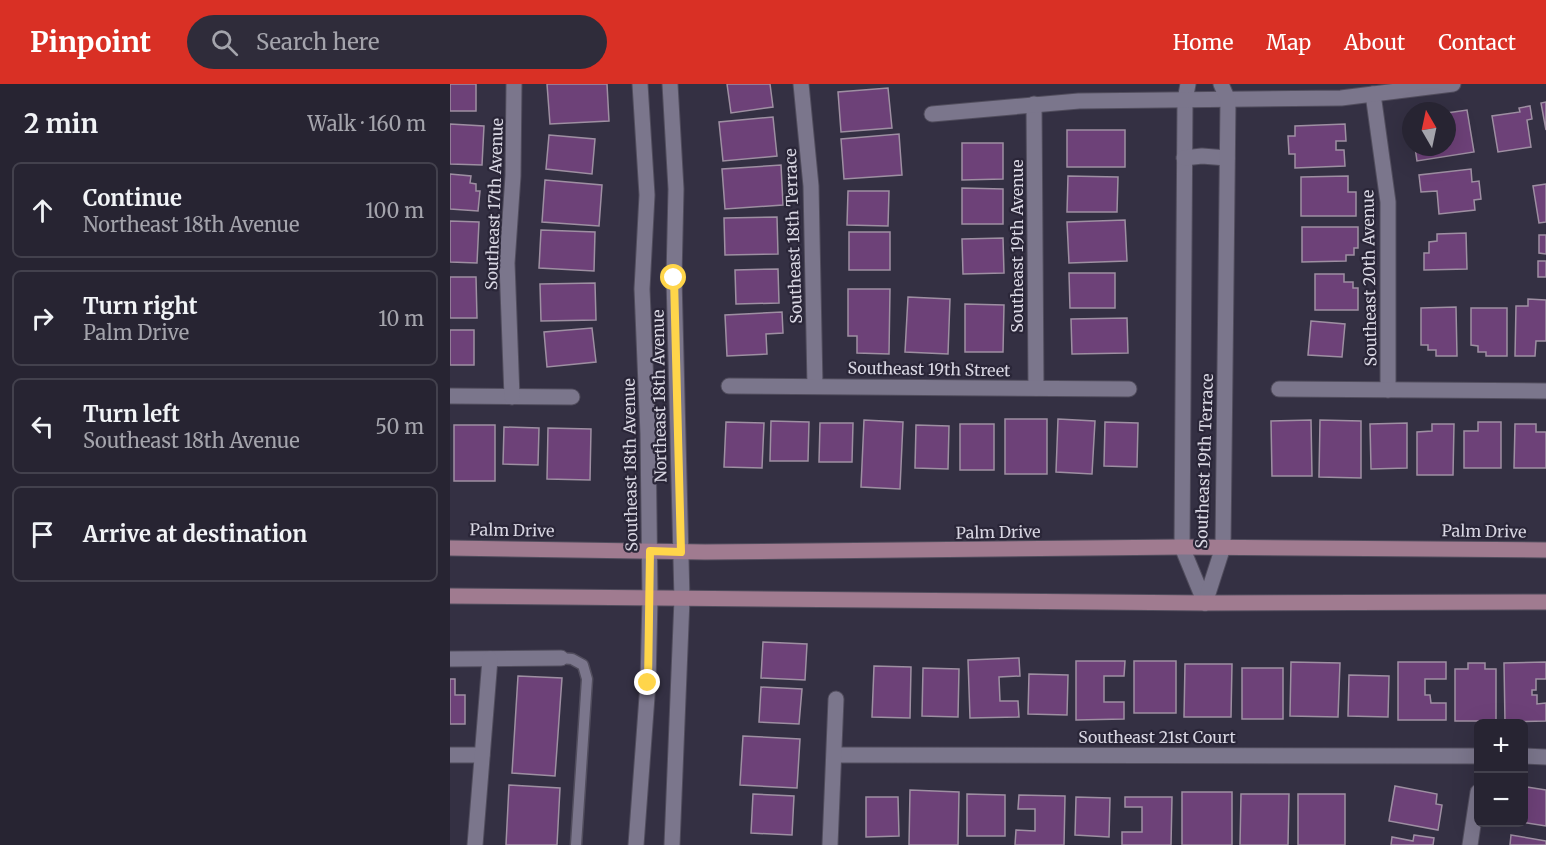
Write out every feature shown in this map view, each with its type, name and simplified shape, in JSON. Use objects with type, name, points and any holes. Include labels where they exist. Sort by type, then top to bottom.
[{"type":"main road","name":"Palm Drive","points":[[450,548],[681,552],[1182,547],[1546,550]]},
{"type":"main road","points":[[450,596],[1205,603],[1546,602]]},
{"type":"street","name":"Southeast 17th Avenue","points":[[512,396],[507,263],[513,164],[514,84]]},
{"type":"street","name":"Southeast 18th Avenue","points":[[636,845],[648,683],[650,598],[642,289],[647,195],[640,84]]},
{"type":"street","name":"Northeast 18th Avenue","points":[[670,84],[676,189],[674,278],[682,599]]},
{"type":"street","name":"Southeast 18th Terrace","points":[[801,84],[811,186],[815,386]]},
{"type":"street","name":"Southeast 19th Terrace","points":[[1188,84],[1185,100],[1184,158],[1182,547],[1205,603]]},
{"type":"street","name":"Southeast 19th Terrace","points":[[1205,603],[1223,547],[1228,100],[1221,84]]},
{"type":"street","points":[[932,114],[1079,100],[1228,100],[1373,94],[1453,84]]},
{"type":"street","name":"Southeast 20th Avenue","points":[[1373,94],[1388,201],[1388,390]]},
{"type":"street","name":"Southeast 19th Avenue","points":[[1034,104],[1036,388]]},
{"type":"street","points":[[1184,158],[1202,156],[1227,158]]},
{"type":"street","name":"Southeast 19th Street","points":[[729,386],[1129,389]]},
{"type":"street","points":[[1279,389],[1546,391]]},
{"type":"street","points":[[450,396],[572,397]]},
{"type":"street","points":[[672,845],[682,599]]},
{"type":"street","points":[[450,659],[561,658]]},
{"type":"street","points":[[475,845],[490,659]]},
{"type":"street","points":[[830,845],[836,754],[836,699]]},
{"type":"street","name":"Southeast 21st Court","points":[[836,754],[1474,756]]},
{"type":"street","points":[[450,755],[482,755]]},
{"type":"street","points":[[1528,756],[1546,757]]},
{"type":"street","points":[[1470,845],[1474,821]]},
{"type":"lane","points":[[561,658],[572,659],[583,665],[587,679],[576,845]]},
{"type":"building","points":[[450,84],[476,84],[476,111],[450,111]]},
{"type":"building","points":[[547,84],[607,84],[609,121],[550,124]]},
{"type":"building","points":[[727,84],[770,84],[773,107],[731,113]]},
{"type":"building","points":[[888,88],[892,128],[841,132],[838,92]]},
{"type":"building","points":[[1546,102],[1546,130],[1541,103]]},
{"type":"building","points":[[1530,106],[1532,119],[1527,120],[1531,147],[1498,152],[1492,116],[1520,112],[1519,108]]},
{"type":"building","points":[[1467,110],[1474,152],[1456,155],[1456,112]]},
{"type":"building","points":[[773,117],[777,156],[723,161],[719,122]]},
{"type":"building","points":[[450,124],[484,126],[482,165],[450,164]]},
{"type":"building","points":[[1345,124],[1346,141],[1336,141],[1336,150],[1344,150],[1345,166],[1295,168],[1295,154],[1289,154],[1288,136],[1295,136],[1295,126]]},
{"type":"building","points":[[1067,130],[1125,130],[1125,167],[1067,167]]},
{"type":"building","points":[[899,134],[902,175],[844,179],[841,139]]},
{"type":"building","points":[[549,135],[595,139],[592,174],[546,169]]},
{"type":"building","points":[[962,143],[1003,143],[1003,179],[962,180]]},
{"type":"building","points":[[1416,156],[1449,156],[1417,161]]},
{"type":"building","points":[[781,165],[783,205],[725,209],[722,169]]},
{"type":"building","points":[[1471,169],[1472,182],[1479,181],[1481,199],[1474,200],[1475,210],[1439,214],[1437,191],[1421,192],[1419,175]]},
{"type":"building","points":[[450,174],[471,176],[470,183],[476,184],[476,191],[480,191],[478,211],[450,209]]},
{"type":"building","points":[[1068,176],[1118,177],[1117,212],[1067,212]]},
{"type":"building","points":[[1348,176],[1348,192],[1356,192],[1356,216],[1301,216],[1301,177]]},
{"type":"building","points":[[545,180],[602,185],[599,226],[542,222]]},
{"type":"building","points":[[1546,184],[1546,222],[1539,223],[1533,186]]},
{"type":"building","points":[[962,188],[1003,189],[1003,224],[962,224]]},
{"type":"building","points":[[848,191],[889,191],[888,226],[847,225]]},
{"type":"building","points":[[777,217],[778,254],[725,255],[724,218]]},
{"type":"building","points":[[1125,220],[1127,261],[1069,263],[1067,222]]},
{"type":"building","points":[[450,221],[479,222],[477,263],[450,262]]},
{"type":"building","points":[[1302,227],[1358,227],[1358,248],[1354,248],[1354,255],[1346,255],[1346,261],[1302,262]]},
{"type":"building","points":[[541,230],[595,232],[594,271],[539,268]]},
{"type":"building","points":[[849,232],[890,232],[890,270],[849,270]]},
{"type":"building","points":[[1466,233],[1467,269],[1424,270],[1424,253],[1429,253],[1429,242],[1437,241],[1437,234]]},
{"type":"building","points":[[1539,235],[1546,235],[1546,254],[1539,253]]},
{"type":"building","points":[[1003,238],[1004,273],[963,274],[962,239]]},
{"type":"building","points":[[1538,261],[1546,261],[1546,277],[1538,277]]},
{"type":"building","points":[[778,269],[779,303],[736,304],[735,270]]},
{"type":"building","points":[[1069,273],[1115,273],[1115,308],[1070,308]]},
{"type":"building","points":[[1315,274],[1344,274],[1344,282],[1353,282],[1353,288],[1358,288],[1358,310],[1315,310]]},
{"type":"building","points":[[450,277],[476,277],[477,318],[450,318]]},
{"type":"building","points":[[595,283],[596,320],[541,321],[540,284]]},
{"type":"building","points":[[848,289],[890,289],[889,354],[857,353],[857,336],[848,336]]},
{"type":"building","points":[[908,297],[950,299],[948,354],[905,352]]},
{"type":"building","points":[[1528,299],[1546,300],[1546,341],[1536,341],[1535,356],[1515,356],[1516,306],[1528,306]]},
{"type":"building","points":[[965,304],[1004,305],[1003,352],[965,352]]},
{"type":"building","points":[[1456,307],[1457,356],[1436,356],[1436,350],[1428,350],[1428,345],[1421,345],[1421,308]]},
{"type":"building","points":[[1471,308],[1507,308],[1507,356],[1486,356],[1486,352],[1478,352],[1478,346],[1471,345]]},
{"type":"building","points":[[782,312],[783,333],[766,334],[767,354],[727,356],[725,315]]},
{"type":"building","points":[[1127,318],[1128,353],[1072,354],[1071,319]]},
{"type":"building","points":[[1311,321],[1345,324],[1342,357],[1308,355]]},
{"type":"building","points":[[592,328],[596,362],[547,367],[544,332]]},
{"type":"building","points":[[450,330],[474,330],[474,365],[450,365]]},
{"type":"building","points":[[1005,419],[1047,419],[1047,474],[1005,474]]},
{"type":"building","points":[[1058,419],[1095,421],[1092,474],[1056,472]]},
{"type":"building","points":[[864,420],[903,422],[900,489],[861,487]]},
{"type":"building","points":[[1311,420],[1312,476],[1272,476],[1271,421]]},
{"type":"building","points":[[1320,420],[1361,421],[1361,478],[1319,477]]},
{"type":"building","points":[[771,421],[809,422],[808,461],[770,461]]},
{"type":"building","points":[[726,422],[764,423],[762,468],[724,467]]},
{"type":"building","points":[[1105,422],[1138,423],[1137,467],[1104,466]]},
{"type":"building","points":[[1478,422],[1501,422],[1501,468],[1464,468],[1464,431],[1478,431]]},
{"type":"building","points":[[820,423],[853,423],[852,462],[819,462]]},
{"type":"building","points":[[1407,423],[1407,468],[1371,469],[1370,424]]},
{"type":"building","points":[[960,424],[994,424],[994,470],[960,470]]},
{"type":"building","points":[[1432,424],[1454,424],[1453,475],[1417,475],[1417,432],[1432,431]]},
{"type":"building","points":[[1515,424],[1536,424],[1536,432],[1546,432],[1546,468],[1514,468]]},
{"type":"building","points":[[454,425],[495,425],[495,481],[454,481]]},
{"type":"building","points":[[916,425],[949,426],[948,469],[915,468]]},
{"type":"building","points":[[504,427],[539,428],[538,465],[503,464]]},
{"type":"building","points":[[548,428],[591,429],[590,480],[547,479]]},
{"type":"building","points":[[763,642],[807,644],[805,680],[761,678]]},
{"type":"building","points":[[1019,658],[1020,676],[999,677],[1000,701],[1018,701],[1019,717],[970,718],[968,660]]},
{"type":"building","points":[[1076,661],[1125,661],[1124,676],[1104,676],[1104,702],[1124,702],[1124,719],[1076,720]]},
{"type":"building","points":[[1134,661],[1176,661],[1176,713],[1134,713]]},
{"type":"building","points":[[1291,662],[1340,663],[1338,717],[1290,716]]},
{"type":"building","points":[[1398,662],[1446,662],[1446,679],[1425,679],[1425,695],[1430,695],[1431,703],[1446,703],[1446,720],[1398,720]]},
{"type":"building","points":[[1546,662],[1546,679],[1536,679],[1536,690],[1532,690],[1532,695],[1537,695],[1537,704],[1546,703],[1546,721],[1505,719],[1504,663]]},
{"type":"building","points":[[1468,663],[1485,663],[1485,669],[1496,669],[1496,719],[1455,721],[1455,669],[1468,669]]},
{"type":"building","points":[[1185,664],[1232,664],[1231,717],[1184,717]]},
{"type":"building","points":[[874,666],[911,667],[910,718],[872,717]]},
{"type":"building","points":[[923,668],[959,669],[958,717],[922,716]]},
{"type":"building","points":[[1242,668],[1283,668],[1283,719],[1242,719]]},
{"type":"building","points":[[1029,674],[1068,675],[1067,715],[1028,714]]},
{"type":"building","points":[[1349,675],[1389,676],[1388,717],[1348,716]]},
{"type":"building","points":[[518,676],[562,678],[555,776],[512,773]]},
{"type":"building","points":[[450,679],[455,679],[455,695],[465,695],[465,724],[450,724]]},
{"type":"building","points":[[761,687],[802,689],[799,724],[759,722]]},
{"type":"building","points":[[743,736],[800,739],[797,788],[740,785]]},
{"type":"building","points":[[509,785],[560,788],[557,845],[506,845]]},
{"type":"building","points":[[1395,786],[1437,794],[1436,804],[1442,805],[1438,830],[1389,821]]},
{"type":"building","points":[[1528,787],[1546,790],[1546,826],[1528,823]]},
{"type":"building","points":[[910,790],[959,792],[958,845],[909,845]]},
{"type":"building","points":[[1182,792],[1232,792],[1232,845],[1182,845]]},
{"type":"building","points":[[753,794],[794,796],[792,835],[751,833]]},
{"type":"building","points":[[967,794],[1005,795],[1005,836],[967,836]]},
{"type":"building","points":[[1241,794],[1289,794],[1288,845],[1240,845]]},
{"type":"building","points":[[1298,794],[1345,794],[1345,845],[1298,845]]},
{"type":"building","points":[[1019,795],[1065,796],[1064,845],[1015,845],[1016,830],[1035,831],[1035,809],[1018,809]]},
{"type":"building","points":[[866,797],[898,797],[899,836],[866,837]]},
{"type":"building","points":[[1076,797],[1110,798],[1109,837],[1075,835]]},
{"type":"building","points":[[1125,797],[1172,797],[1171,845],[1122,845],[1122,832],[1142,832],[1142,807],[1125,807]]},
{"type":"building","points":[[1414,835],[1434,838],[1433,845],[1391,845],[1392,837],[1413,841]]},
{"type":"building","points":[[1511,835],[1546,841],[1546,845],[1510,845]]},
{"type":"route","points":[[648,683],[650,551],[681,552],[674,278]]}]
